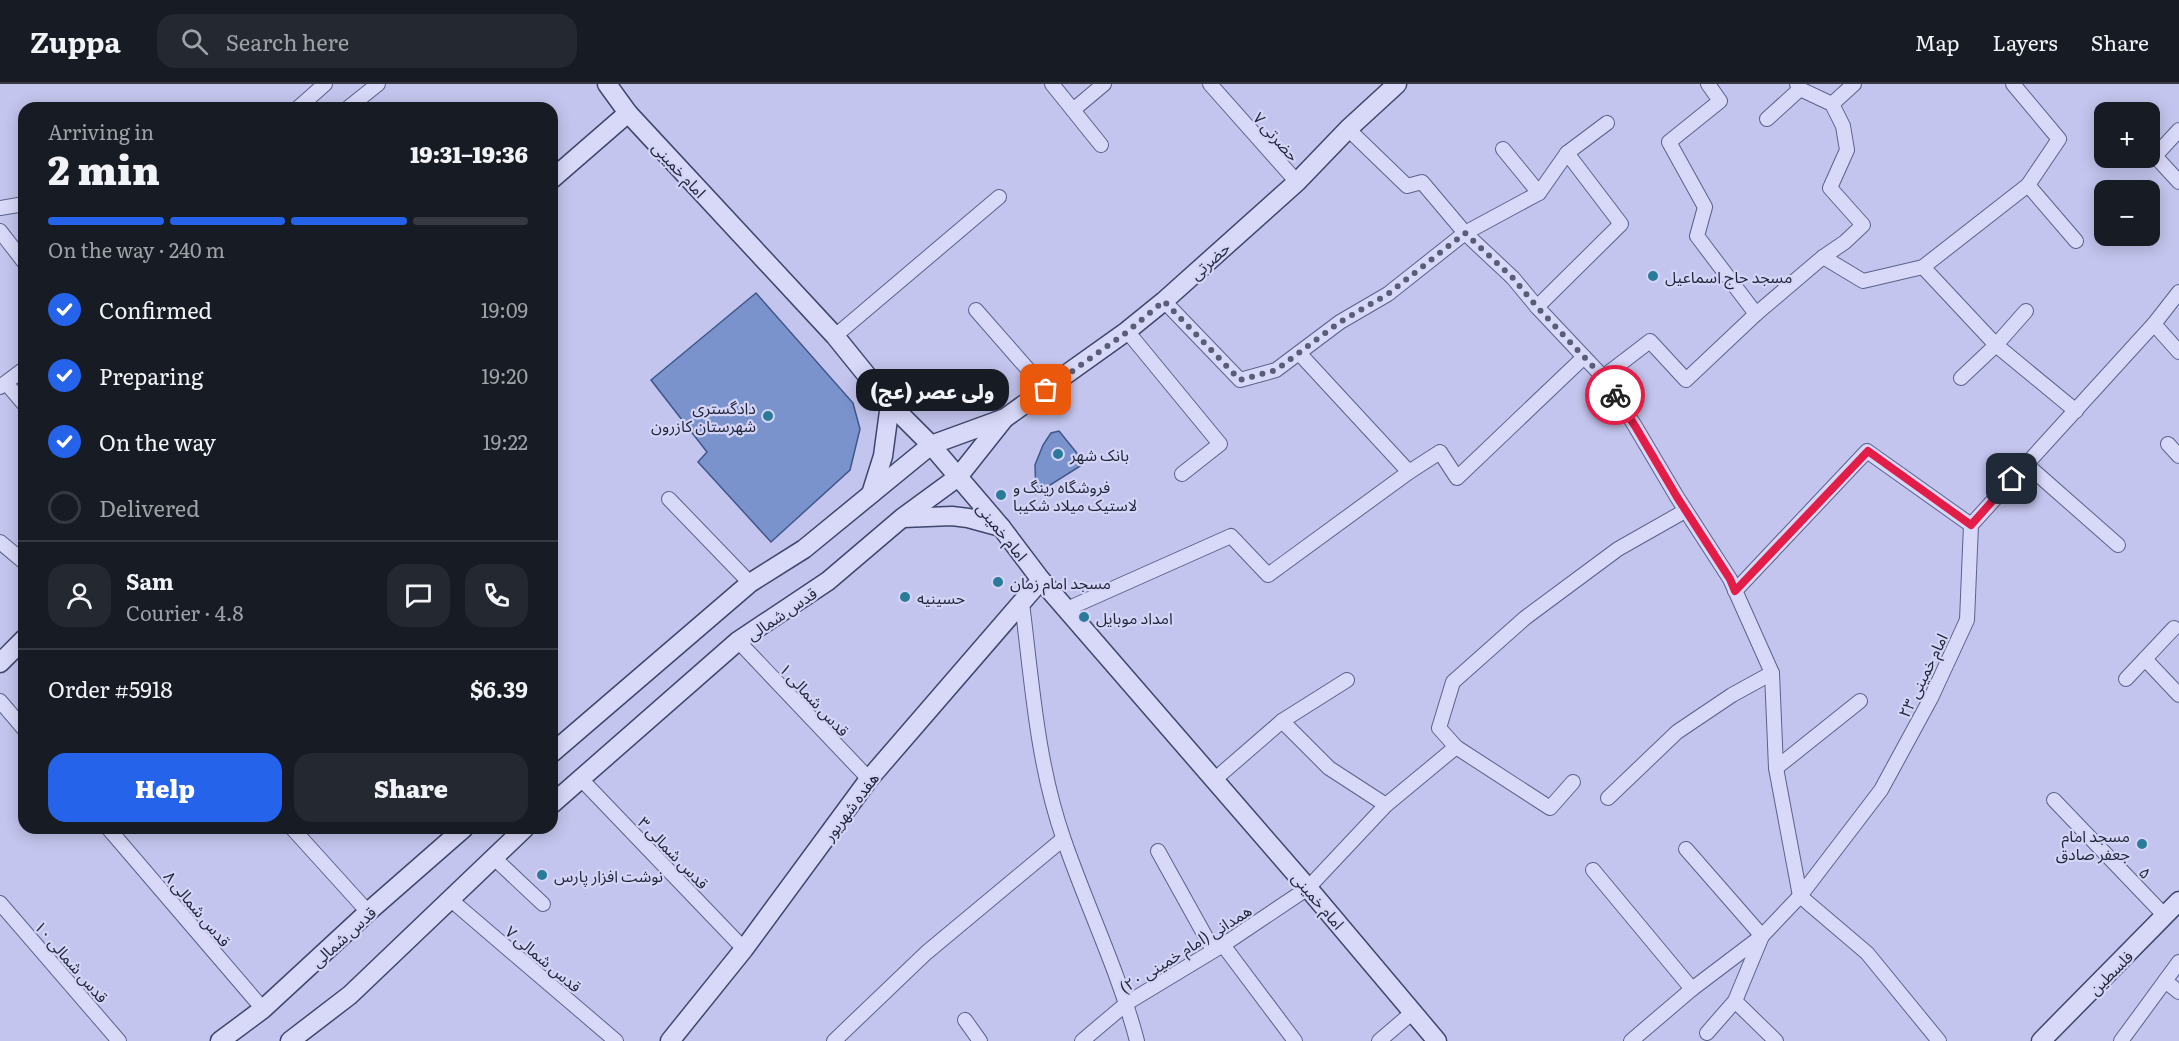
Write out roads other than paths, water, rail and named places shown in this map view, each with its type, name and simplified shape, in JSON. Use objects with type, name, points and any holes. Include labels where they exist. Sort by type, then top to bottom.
[{"type":"main road","name":"امام خمینی","points":[[607,84],[628,113],[835,336],[890,404],[931,445],[1001,527],[1041,580],[1308,888],[1437,1041]]},
{"type":"main road","name":"حضرتی","points":[[1005,418],[1127,332],[1164,301],[1297,182],[1348,129],[1397,84]]},
{"type":"main road","points":[[558,174],[628,113]]},
{"type":"main road","points":[[871,494],[883,456],[890,404]]},
{"type":"main road","points":[[558,748],[750,583],[804,549],[931,445],[1005,418]]},
{"type":"main road","name":"قدس شمالی","points":[[558,798],[738,641],[828,581],[902,518],[958,477],[1005,418]]},
{"type":"main road","points":[[902,518],[952,516],[1001,527]]},
{"type":"main road","name":"هفده شهریور","points":[[670,1041],[744,949],[868,779],[1041,580]]},
{"type":"main road","points":[[0,663],[18,645]]},
{"type":"main road","name":"قدس شمالی","points":[[220,1041],[263,1009],[457,834]]},
{"type":"main road","points":[[290,1041],[350,995],[518,834]]},
{"type":"main road","name":"فلسطین","points":[[2041,1041],[2179,901]]},
{"type":"street","points":[[305,102],[325,84]]},
{"type":"street","points":[[356,102],[378,84]]},
{"type":"street","points":[[1052,84],[1101,145]]},
{"type":"street","points":[[1073,110],[1104,84]]},
{"type":"street","name":"حضرتی ۷","points":[[1210,84],[1297,182]]},
{"type":"street","points":[[1708,84],[1720,101],[1669,142],[1705,207],[1697,236],[1756,314]]},
{"type":"street","points":[[1832,104],[1854,84]]},
{"type":"street","points":[[1823,257],[1863,281],[1923,267],[2028,185],[2059,139],[2013,84]]},
{"type":"street","points":[[1603,377],[1650,341],[1686,380],[1756,314],[1863,225],[1830,188],[1847,150],[1843,126],[1832,104],[1799,87],[1767,119]]},
{"type":"street","points":[[1164,301],[1240,380],[1276,370],[1340,322],[1388,294],[1465,233],[1539,193],[1567,153],[1607,123]]},
{"type":"street","points":[[1348,129],[1407,186],[1422,182],[1465,233],[1513,278],[1603,377],[1635,426],[1685,511],[1730,579],[1772,673],[1776,768],[1800,896],[1867,953],[1939,1041]]},
{"type":"street","points":[[2179,130],[2155,156],[2179,182]]},
{"type":"street","points":[[1503,149],[1539,193]]},
{"type":"street","points":[[1537,307],[1620,224],[1567,153]]},
{"type":"street","points":[[2028,185],[2076,241]]},
{"type":"street","points":[[835,336],[999,197]]},
{"type":"street","points":[[0,208],[18,205]]},
{"type":"street","points":[[0,231],[18,254]]},
{"type":"street","points":[[1923,267],[1996,345],[2076,411]]},
{"type":"street","points":[[1735,591],[1868,451],[1971,525],[2154,324],[2179,291]]},
{"type":"street","points":[[976,310],[1046,390]]},
{"type":"street","points":[[1961,378],[1996,345],[2026,311]]},
{"type":"street","points":[[2154,324],[2179,352]]},
{"type":"street","points":[[1127,332],[1220,444],[1182,474]]},
{"type":"street","points":[[1299,353],[1409,472]]},
{"type":"street","points":[[1067,609],[1232,536],[1268,575],[1440,452],[1457,478],[1584,357]]},
{"type":"street","points":[[18,374],[3,385],[18,399]]},
{"type":"street","points":[[2168,444],[2179,456]]},
{"type":"street","points":[[2026,464],[2118,545]]},
{"type":"street","points":[[669,499],[750,583]]},
{"type":"street","points":[[1573,782],[1550,808],[1456,747],[1438,728],[1453,682],[1534,611],[1618,549],[1685,511]]},
{"type":"street","name":"امام خمینی ۲۳","points":[[1631,1041],[1692,989],[1762,936],[1800,896],[1881,790],[1931,698],[1967,620],[1971,525]]},
{"type":"street","points":[[0,542],[18,557]]},
{"type":"street","points":[[1022,603],[1036,719],[1047,779],[1063,839],[1127,1003],[1137,1041]]},
{"type":"street","points":[[2126,679],[2174,628]]},
{"type":"street","name":"قدس شمالی ۱","points":[[738,641],[868,779]]},
{"type":"street","points":[[2145,659],[2179,695]]},
{"type":"street","points":[[1608,798],[1677,732],[1732,695],[1772,673]]},
{"type":"street","points":[[1214,780],[1282,721],[1347,680]]},
{"type":"street","points":[[0,701],[18,722]]},
{"type":"street","points":[[1776,768],[1860,701]]},
{"type":"street","points":[[1282,721],[1329,768],[1386,805]]},
{"type":"street","name":"همدانی (امام خمینی ۲۰)","points":[[1082,1041],[1127,1003],[1218,948],[1308,888],[1386,805],[1456,747]]},
{"type":"street","name":"۳ قدس شمالی","points":[[580,778],[744,949]]},
{"type":"street","name":"۵","points":[[2054,800],[2165,916]]},
{"type":"street","name":"قدس شمالی ۸","points":[[113,834],[263,1009]]},
{"type":"street","points":[[297,834],[368,912]]},
{"type":"street","points":[[834,1041],[926,953],[1063,839]]},
{"type":"street","points":[[1686,849],[1762,936],[1735,1001],[1707,1033]]},
{"type":"street","points":[[1158,851],[1218,948],[1295,1041]]},
{"type":"street","points":[[493,857],[543,904]]},
{"type":"street","points":[[1593,870],[1692,989]]},
{"type":"street","name":"۷ قدس شمالی","points":[[450,900],[616,1041]]},
{"type":"street","name":"قدس شمالی ۱۰","points":[[0,903],[119,1041]]},
{"type":"street","points":[[2121,1041],[2179,962]]},
{"type":"street","points":[[2165,981],[2179,992]]},
{"type":"street","points":[[1735,1001],[1776,1041]]},
{"type":"street","points":[[1379,1041],[1413,1012]]},
{"type":"street","points":[[965,1020],[980,1041]]},
{"type":"place","name":"مسجد حاج اسماعیل","points":[[1653,276]]},
{"type":"place","name":"ولی عصر (عج)","points":[[1046,390]]},
{"type":"place","name":"دادگستری شهرستان کازرون","points":[[768,416]]},
{"type":"place","name":"بانک شهر","points":[[1058,454]]},
{"type":"place","name":"فروشگاه رینگ و لاستیک میلاد شکیبا","points":[[1001,495]]},
{"type":"place","name":"مسجد امام زمان","points":[[998,582]]},
{"type":"place","name":"حسینیه","points":[[905,597]]},
{"type":"place","name":"امداد موبایل","points":[[1084,617]]},
{"type":"place","name":"مسجد امام جعفر صادق","points":[[2142,844]]},
{"type":"place","name":"نوشت افزار پارس","points":[[542,875]]}]
